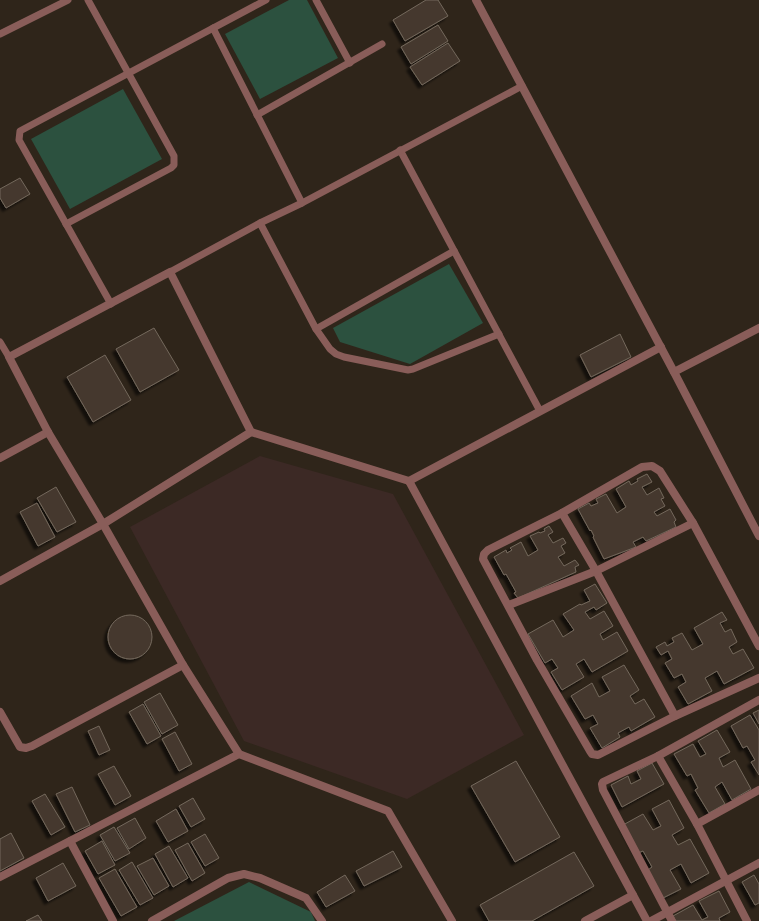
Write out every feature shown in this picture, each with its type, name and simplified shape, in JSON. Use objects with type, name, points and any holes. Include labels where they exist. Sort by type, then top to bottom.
[{"type":"street","points":[[476,0],[661,347],[759,536]]},
{"type":"street","points":[[452,921],[388,811],[239,754],[183,665],[103,524],[48,432],[8,357],[170,272],[251,432],[409,481],[647,921]]},
{"type":"street","points":[[674,372],[759,328]]},
{"type":"street","points":[[409,481],[661,347]]},
{"type":"street","points":[[0,458],[48,432]]},
{"type":"street","points":[[0,581],[103,524],[251,432]]},
{"type":"street","points":[[759,646],[693,523],[660,471],[652,466],[642,467],[562,513],[488,550],[484,554],[483,559],[509,605],[536,660],[592,754],[598,755],[675,716],[759,678]]},
{"type":"street","points":[[562,513],[596,571],[675,716]]},
{"type":"street","points":[[509,605],[596,571],[693,523]]},
{"type":"street","points":[[0,712],[20,746],[26,748],[183,665]]},
{"type":"street","points":[[672,921],[607,797],[602,784],[603,782],[658,756],[759,700]]},
{"type":"street","points":[[0,877],[239,754]]},
{"type":"street","points":[[658,756],[727,880],[747,921]]},
{"type":"street","points":[[696,824],[759,790]]},
{"type":"street","points":[[70,841],[113,921]]},
{"type":"street","points":[[651,921],[667,911],[759,863]]},
{"type":"street","points":[[152,921],[228,878],[244,874],[260,878],[306,898],[322,921]]},
{"type":"street","points":[[585,921],[633,895]]},
{"type":"lane","points":[[0,34],[68,0]]},
{"type":"lane","points":[[66,224],[172,168],[174,165],[174,156],[88,0]]},
{"type":"lane","points":[[110,304],[19,140],[20,131],[266,0]]},
{"type":"lane","points":[[316,0],[350,63]]},
{"type":"lane","points":[[212,28],[302,202]]},
{"type":"lane","points":[[257,115],[382,44]]},
{"type":"lane","points":[[170,272],[260,223],[522,86]]},
{"type":"lane","points":[[400,150],[540,411]]},
{"type":"lane","points":[[260,223],[316,328],[330,349],[336,354],[404,370],[413,369],[499,334]]},
{"type":"lane","points":[[316,328],[454,251]]},
{"type":"lane","points":[[0,342],[8,357]]},
{"type":"shaded area","points":[[260,456],[393,494],[524,735],[407,799],[244,741],[130,527]]},
{"type":"green space","points":[[289,0],[307,0],[338,58],[260,99],[225,34]]},
{"type":"green space","points":[[123,89],[162,159],[70,209],[31,139]]},
{"type":"green space","points":[[449,264],[483,323],[410,364],[340,342],[333,328]]},
{"type":"green space","points":[[249,882],[311,912],[315,921],[174,921]]},
{"type":"building","points":[[426,0],[438,0],[448,16],[405,41],[393,20]]},
{"type":"building","points":[[438,25],[448,41],[411,64],[401,47]]},
{"type":"building","points":[[448,43],[460,61],[422,85],[410,67]]},
{"type":"building","points":[[20,178],[30,194],[6,208],[0,198],[0,189]]},
{"type":"building","points":[[154,328],[179,370],[140,392],[116,349]]},
{"type":"building","points":[[620,334],[631,357],[591,377],[580,355]]},
{"type":"building","points":[[105,355],[131,400],[93,422],[67,377]]},
{"type":"building","points":[[647,474],[652,482],[642,487],[647,495],[659,488],[664,498],[661,499],[665,506],[654,512],[657,516],[670,509],[676,520],[674,522],[676,527],[646,541],[643,537],[633,542],[636,547],[604,559],[591,530],[590,531],[578,509],[589,503],[591,506],[598,503],[596,499],[606,494],[617,513],[626,507],[616,489],[629,481],[631,485],[638,481],[637,479]]},
{"type":"building","points":[[56,487],[76,522],[57,532],[37,498]]},
{"type":"building","points":[[37,503],[55,537],[38,546],[20,512]]},
{"type":"building","points":[[549,526],[553,532],[548,535],[553,543],[563,538],[566,543],[561,546],[565,553],[558,557],[564,566],[575,560],[579,565],[575,567],[576,572],[518,598],[514,593],[516,592],[506,574],[504,575],[494,557],[506,550],[507,553],[512,550],[510,548],[521,542],[528,556],[538,550],[530,536],[545,531],[544,529]]},
{"type":"building","points":[[595,584],[607,603],[596,610],[594,607],[585,612],[590,619],[604,611],[613,626],[600,634],[603,640],[617,632],[628,651],[592,672],[584,659],[576,664],[584,677],[562,690],[551,672],[558,668],[552,659],[545,663],[528,634],[553,620],[563,637],[574,630],[563,614],[580,604],[581,605],[590,601],[584,590]]},
{"type":"building","points":[[722,612],[727,620],[720,623],[725,632],[731,629],[737,642],[729,647],[733,654],[743,649],[754,668],[724,684],[717,671],[705,678],[712,691],[688,704],[678,687],[686,682],[682,674],[674,678],[665,663],[672,659],[668,651],[661,655],[656,647],[665,642],[667,646],[674,642],[672,638],[682,633],[692,650],[703,644],[694,628]]},
{"type":"building","points":[[126,615],[134,615],[139,616],[146,621],[151,628],[151,646],[146,653],[139,658],[126,659],[118,656],[111,649],[108,641],[108,633],[111,625],[118,618]]},
{"type":"building","points":[[624,665],[639,690],[630,696],[635,704],[644,699],[655,717],[631,731],[629,727],[618,733],[620,737],[602,748],[590,728],[598,724],[593,715],[585,719],[571,696],[592,683],[599,697],[610,691],[602,677]]},
{"type":"building","points":[[160,693],[178,725],[162,734],[144,702]]},
{"type":"building","points":[[143,704],[161,736],[147,744],[129,712]]},
{"type":"building","points":[[759,710],[759,724],[753,713]]},
{"type":"building","points":[[750,715],[759,730],[759,775],[751,762],[755,760],[747,746],[743,748],[731,726]]},
{"type":"building","points":[[99,726],[110,750],[99,755],[88,731]]},
{"type":"building","points":[[717,730],[730,752],[719,758],[723,767],[735,760],[751,789],[732,800],[722,782],[715,787],[725,804],[709,813],[695,790],[698,788],[691,774],[687,776],[674,754],[693,744],[700,757],[706,754],[698,741]]},
{"type":"building","points":[[175,732],[192,764],[179,771],[162,739]]},
{"type":"building","points":[[516,761],[560,837],[515,862],[471,786]]},
{"type":"building","points":[[652,763],[664,784],[622,807],[611,785],[628,776],[631,784],[641,779],[637,771]]},
{"type":"building","points":[[114,766],[131,796],[115,805],[98,774]]},
{"type":"building","points":[[72,787],[90,825],[75,832],[56,794]]},
{"type":"building","points":[[45,794],[65,827],[51,835],[32,801]]},
{"type":"building","points":[[193,798],[205,819],[191,827],[179,806]]},
{"type":"building","points":[[669,800],[684,828],[672,835],[678,845],[690,839],[709,873],[691,883],[681,864],[670,870],[681,889],[663,898],[648,870],[652,867],[643,851],[638,853],[623,825],[643,814],[653,830],[661,826],[652,809]]},
{"type":"building","points":[[176,809],[188,831],[168,842],[156,821]]},
{"type":"building","points":[[135,818],[146,838],[129,849],[117,828]]},
{"type":"building","points":[[114,827],[130,853],[115,861],[100,835]]},
{"type":"building","points":[[11,833],[24,858],[0,871],[0,839]]},
{"type":"building","points":[[205,834],[219,858],[205,866],[191,842]]},
{"type":"building","points":[[102,841],[115,865],[98,874],[85,851]]},
{"type":"building","points":[[188,843],[205,873],[192,881],[175,850]]},
{"type":"building","points":[[169,846],[188,878],[173,887],[155,854]]},
{"type":"building","points":[[393,851],[402,867],[364,886],[356,871]]},
{"type":"building","points":[[574,852],[594,886],[532,921],[489,921],[480,905]]},
{"type":"building","points":[[153,858],[169,886],[154,895],[137,866]]},
{"type":"building","points":[[132,862],[153,898],[140,905],[119,870]]},
{"type":"building","points":[[63,863],[76,886],[48,901],[36,878]]},
{"type":"building","points":[[115,869],[137,907],[121,916],[99,878]]},
{"type":"building","points":[[345,875],[355,891],[326,907],[317,892]]},
{"type":"building","points":[[754,875],[759,884],[759,903],[755,905],[742,882]]},
{"type":"building","points":[[719,891],[730,912],[719,918],[720,921],[676,921],[673,916],[693,905],[702,920],[708,917],[699,901]]},
{"type":"building","points":[[38,915],[42,921],[26,921]]}]
